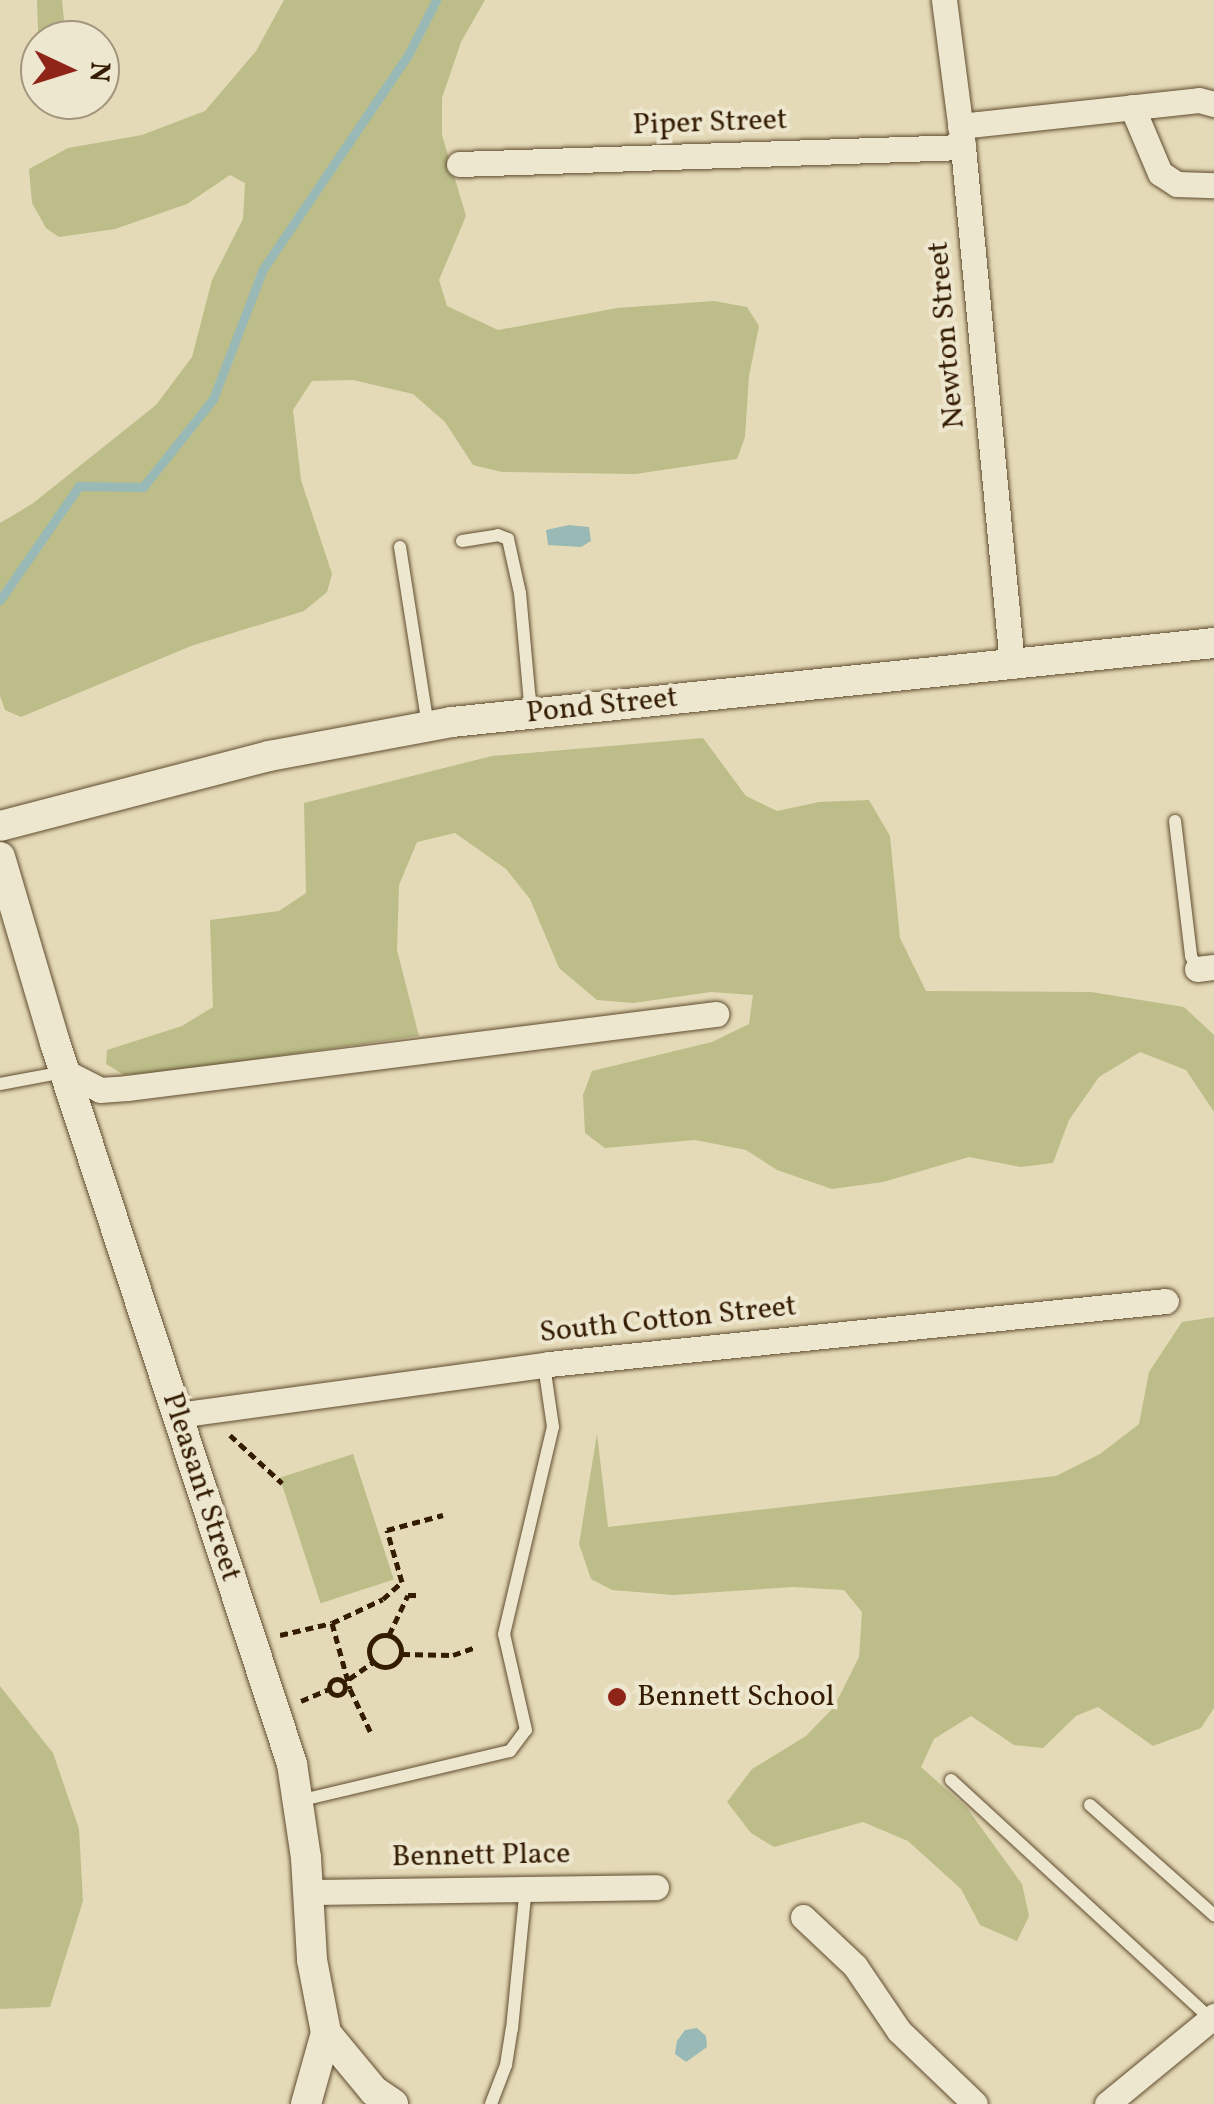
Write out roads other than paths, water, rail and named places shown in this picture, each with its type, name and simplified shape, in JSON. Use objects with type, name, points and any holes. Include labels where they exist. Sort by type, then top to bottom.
[{"type":"street","name":"Newton Street","points":[[944,0],[962,136],[1012,664]]},
{"type":"street","name":"Piper Street","points":[[459,164],[962,136],[1132,107],[1199,100],[1214,104]]},
{"type":"street","points":[[1132,107],[1160,173],[1177,184],[1214,185]]},
{"type":"street","name":"Pond Street","points":[[0,826],[269,756],[428,726],[1214,643]]},
{"type":"street","name":"Pleasant Street","points":[[0,856],[65,1072],[292,1764],[312,1960],[326,2033],[374,2091],[392,2104]]},
{"type":"street","points":[[65,1072],[100,1090],[126,1088],[716,1014]]},
{"type":"street","name":"South Cotton Street","points":[[178,1415],[544,1365],[1166,1301]]},
{"type":"street","name":"Bennett Place","points":[[308,1892],[656,1887]]},
{"type":"street","points":[[803,1917],[855,1966],[899,2031],[975,2104]]},
{"type":"street","points":[[1108,2104],[1212,2017]]},
{"type":"street","points":[[306,2104],[326,2033]]},
{"type":"lane","points":[[462,541],[498,535],[508,539],[520,592],[531,714]]},
{"type":"lane","points":[[400,547],[428,726]]},
{"type":"lane","points":[[1175,821],[1191,956],[1206,968]]},
{"type":"lane","points":[[0,1084],[65,1072]]},
{"type":"lane","points":[[298,1801],[510,1752],[526,1730],[504,1634],[553,1426],[544,1365]]},
{"type":"lane","points":[[951,1780],[1212,2017]]},
{"type":"lane","points":[[1090,1805],[1214,1915]]},
{"type":"lane","points":[[491,2104],[506,2066],[512,2030],[526,1886]]},
{"type":"water","points":[[569,525],[589,527],[591,541],[581,547],[548,545],[546,530]]},
{"type":"water","points":[[697,2028],[706,2036],[707,2047],[686,2062],[675,2054],[677,2041],[685,2030]]},
{"type":"waterway","points":[[0,600],[79,486],[143,487],[213,399],[263,269],[408,55],[436,0]]},
{"type":"place","name":"Bennett School","points":[[617,1697]]}]
